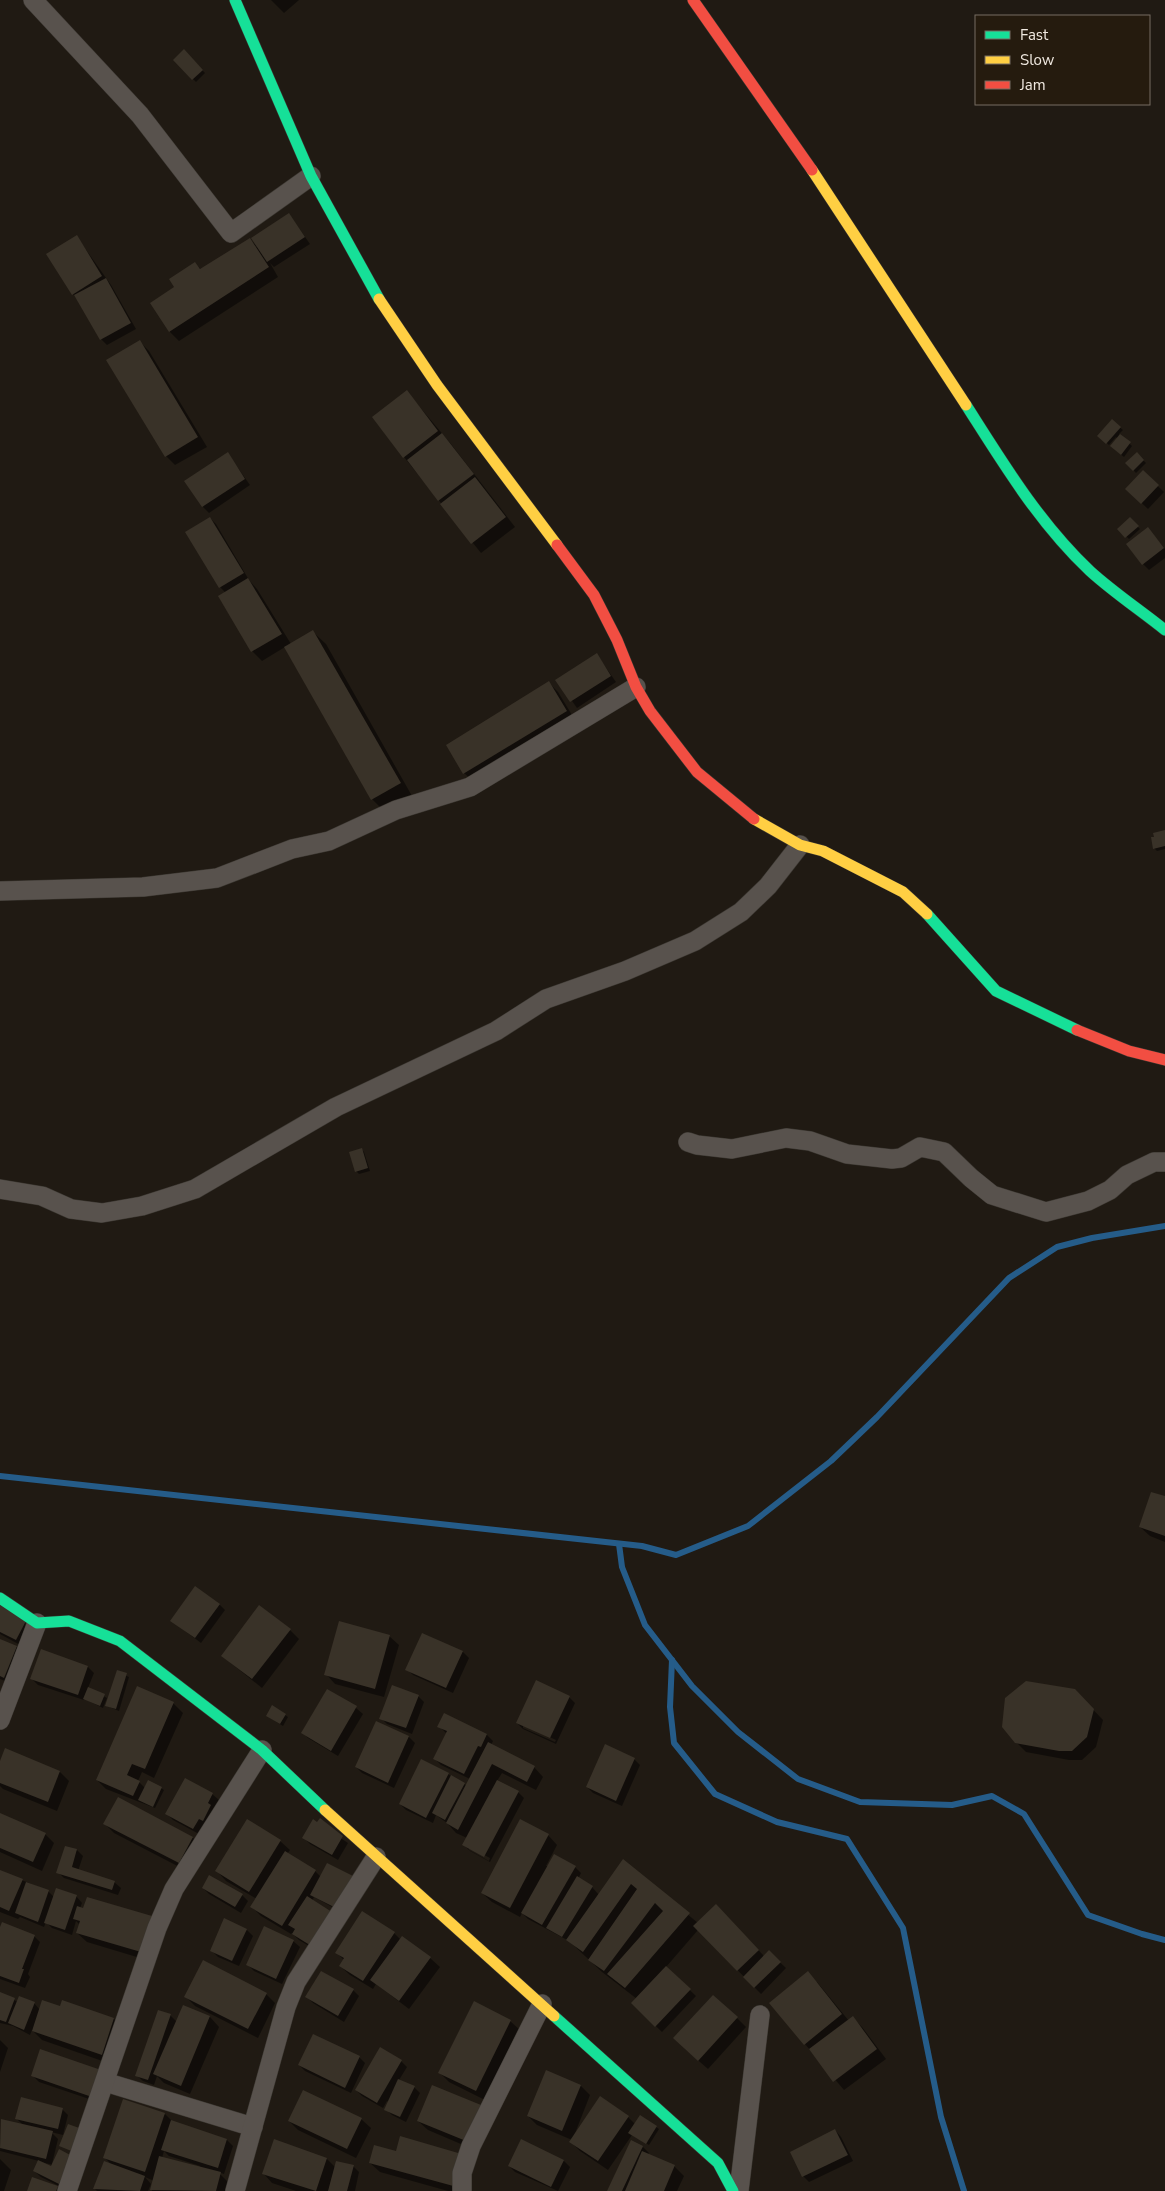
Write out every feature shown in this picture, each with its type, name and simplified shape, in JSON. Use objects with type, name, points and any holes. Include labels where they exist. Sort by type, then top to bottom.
[{"type":"street","points":[[33,0],[140,115],[231,233],[311,176]]},
{"type":"street","points":[[235,0],[311,176],[385,310],[437,385],[594,595],[617,640],[636,687],[664,730],[696,772],[753,818],[800,845],[823,851],[903,892],[937,923],[996,991],[1066,1026],[1129,1052],[1165,1060]]},
{"type":"street","points":[[694,0],[825,189],[1016,481],[1052,530],[1090,571],[1165,630]]},
{"type":"street","points":[[0,891],[143,887],[217,878],[292,849],[329,842],[396,810],[470,787],[636,687]]},
{"type":"street","points":[[0,1189],[42,1196],[71,1209],[102,1213],[142,1206],[195,1189],[336,1107],[496,1031],[546,999],[625,971],[695,941],[741,912],[768,886],[800,845]]},
{"type":"street","points":[[688,1142],[697,1146],[732,1149],[786,1138],[810,1141],[847,1154],[892,1159],[901,1158],[920,1147],[944,1152],[992,1195],[1046,1212],[1088,1201],[1110,1190],[1127,1175],[1154,1162],[1165,1162]]},
{"type":"street","points":[[0,1598],[37,1623],[69,1621],[120,1641],[262,1750],[376,1857],[718,2163],[733,2191]]},
{"type":"street","points":[[0,1720],[37,1623]]},
{"type":"street","points":[[67,2191],[157,1928],[174,1888],[262,1750]]},
{"type":"street","points":[[235,2191],[286,2007],[296,1982],[376,1857]]},
{"type":"street","points":[[462,2191],[462,2173],[471,2146],[542,2004]]},
{"type":"street","points":[[739,2191],[760,2015]]},
{"type":"street","points":[[105,2082],[253,2126]]},
{"type":"building","points":[[184,49],[203,70],[192,80],[173,60]]},
{"type":"building","points":[[289,213],[305,237],[267,262],[251,238]]},
{"type":"building","points":[[77,235],[102,276],[72,295],[46,254]]},
{"type":"building","points":[[250,238],[269,267],[169,332],[150,303],[174,287],[169,279],[195,262],[200,269]]},
{"type":"building","points":[[106,278],[131,323],[100,340],[74,295]]},
{"type":"building","points":[[140,340],[198,437],[165,457],[106,360]]},
{"type":"building","points":[[407,390],[438,431],[403,458],[372,417]]},
{"type":"building","points":[[1112,419],[1121,427],[1106,444],[1097,436]]},
{"type":"building","points":[[442,433],[474,474],[438,501],[407,460]]},
{"type":"building","points":[[1120,434],[1131,442],[1121,455],[1110,446]]},
{"type":"building","points":[[228,452],[245,479],[202,507],[184,481]]},
{"type":"building","points":[[1137,452],[1144,460],[1133,471],[1125,463]]},
{"type":"building","points":[[1143,470],[1159,485],[1141,504],[1125,489]]},
{"type":"building","points":[[475,477],[506,517],[471,544],[440,504]]},
{"type":"building","points":[[210,517],[244,573],[219,588],[185,532]]},
{"type":"building","points":[[1130,517],[1139,526],[1125,538],[1117,529]]},
{"type":"building","points":[[1148,527],[1164,548],[1142,565],[1126,544]]},
{"type":"building","points":[[248,578],[282,634],[251,652],[218,596]]},
{"type":"building","points":[[313,630],[401,783],[371,800],[284,647]]},
{"type":"building","points":[[597,653],[611,676],[570,702],[555,680]]},
{"type":"building","points":[[549,681],[567,711],[463,774],[446,745]]},
{"type":"building","points":[[1165,830],[1165,846],[1153,849],[1151,837],[1154,837],[1153,833]]},
{"type":"building","points":[[362,1148],[368,1168],[355,1172],[349,1152]]},
{"type":"building","points":[[1151,1492],[1165,1496],[1165,1536],[1139,1527]]},
{"type":"building","points":[[195,1586],[220,1604],[195,1638],[170,1621]]},
{"type":"building","points":[[0,1605],[27,1619],[16,1640],[0,1632]]},
{"type":"building","points":[[259,1605],[291,1629],[252,1679],[221,1656]]},
{"type":"building","points":[[339,1621],[390,1635],[375,1689],[324,1675]]},
{"type":"building","points":[[422,1633],[463,1651],[446,1688],[405,1670]]},
{"type":"building","points":[[0,1639],[17,1646],[4,1678],[0,1676]]},
{"type":"building","points":[[41,1649],[88,1666],[78,1695],[30,1679]]},
{"type":"building","points":[[117,1670],[127,1673],[116,1709],[105,1706]]},
{"type":"building","points":[[536,1680],[570,1696],[550,1738],[516,1723]]},
{"type":"building","points":[[1026,1681],[1075,1689],[1094,1709],[1087,1737],[1072,1751],[1059,1751],[1015,1743],[1002,1727],[1005,1698]]},
{"type":"building","points":[[392,1685],[419,1695],[406,1728],[379,1719]]},
{"type":"building","points":[[137,1686],[174,1702],[145,1769],[132,1764],[127,1775],[140,1781],[133,1796],[96,1780]]},
{"type":"building","points":[[88,1687],[105,1694],[100,1706],[83,1699]]},
{"type":"building","points":[[327,1689],[357,1706],[331,1751],[301,1733]]},
{"type":"building","points":[[272,1705],[286,1714],[280,1724],[266,1716]]},
{"type":"building","points":[[444,1713],[487,1734],[481,1747],[478,1746],[464,1774],[433,1759],[447,1731],[437,1727]]},
{"type":"building","points":[[376,1721],[409,1736],[388,1783],[355,1767]]},
{"type":"building","points":[[488,1742],[535,1766],[527,1782],[492,1764],[458,1830],[446,1823]]},
{"type":"building","points":[[605,1744],[635,1758],[616,1801],[586,1787]]},
{"type":"building","points":[[5,1748],[60,1771],[48,1802],[0,1783],[0,1761]]},
{"type":"building","points":[[421,1759],[449,1773],[426,1818],[399,1804]]},
{"type":"building","points":[[451,1775],[465,1783],[445,1820],[432,1813]]},
{"type":"building","points":[[185,1778],[213,1793],[208,1803],[211,1805],[203,1821],[199,1819],[193,1829],[165,1814]]},
{"type":"building","points":[[148,1780],[162,1787],[153,1807],[138,1800]]},
{"type":"building","points":[[497,1780],[519,1791],[484,1857],[462,1845]]},
{"type":"building","points":[[118,1797],[193,1837],[179,1863],[103,1824]]},
{"type":"building","points":[[0,1813],[46,1833],[33,1862],[0,1848]]},
{"type":"building","points":[[320,1818],[343,1836],[332,1855],[302,1838],[313,1819],[317,1822]]},
{"type":"building","points":[[247,1819],[281,1840],[249,1892],[215,1871]]},
{"type":"building","points":[[520,1819],[549,1834],[510,1908],[481,1893]]},
{"type":"building","points":[[65,1846],[77,1849],[72,1867],[115,1881],[112,1890],[56,1873]]},
{"type":"building","points":[[285,1851],[316,1870],[282,1926],[250,1907]]},
{"type":"building","points":[[554,1854],[576,1866],[542,1925],[521,1913]]},
{"type":"building","points":[[623,1859],[690,1913],[625,1988],[607,1974],[663,1911],[655,1903],[604,1971],[588,1960],[637,1889],[631,1884],[583,1952],[566,1940]]},
{"type":"building","points":[[327,1863],[355,1877],[338,1909],[310,1895]]},
{"type":"building","points":[[0,1870],[23,1879],[9,1911],[0,1907]]},
{"type":"building","points":[[209,1875],[243,1894],[235,1907],[202,1888]]},
{"type":"building","points":[[577,1876],[593,1886],[562,1937],[546,1928]]},
{"type":"building","points":[[26,1882],[49,1890],[38,1922],[15,1913]]},
{"type":"building","points":[[56,1888],[77,1895],[65,1930],[44,1923]]},
{"type":"building","points":[[307,1896],[335,1914],[313,1947],[292,1934],[295,1929],[288,1925]]},
{"type":"building","points":[[87,1897],[152,1916],[141,1952],[76,1933],[80,1921],[73,1919],[77,1906],[83,1908]]},
{"type":"building","points":[[716,1904],[759,1950],[737,1971],[693,1926]]},
{"type":"building","points":[[362,1911],[395,1932],[363,1981],[339,1966],[344,1958],[335,1953]]},
{"type":"building","points":[[224,1918],[247,1929],[232,1961],[210,1951]]},
{"type":"building","points":[[2,1922],[35,1935],[22,1969],[24,1969],[19,1983],[0,1976],[0,1927]]},
{"type":"building","points":[[264,1926],[294,1940],[276,1979],[246,1965]]},
{"type":"building","points":[[402,1936],[431,1957],[399,2001],[370,1980]]},
{"type":"building","points":[[769,1950],[781,1962],[754,1988],[743,1977]]},
{"type":"building","points":[[203,1960],[267,1993],[248,2029],[184,1997]]},
{"type":"building","points":[[666,1966],[691,1989],[655,2027],[631,2003]]},
{"type":"building","points":[[321,1971],[354,1989],[338,2016],[305,1997]]},
{"type":"building","points":[[808,1971],[842,2014],[804,2045],[769,2003]]},
{"type":"building","points":[[0,1992],[15,1998],[6,2022],[0,2020]]},
{"type":"building","points":[[713,1995],[738,2017],[698,2061],[673,2038]]},
{"type":"building","points":[[19,1996],[35,2002],[24,2030],[8,2023]]},
{"type":"building","points":[[42,2000],[60,2006],[62,2000],[114,2018],[102,2055],[32,2031]]},
{"type":"building","points":[[474,2001],[511,2020],[476,2091],[438,2073]]},
{"type":"building","points":[[183,2005],[210,2016],[181,2086],[153,2074]]},
{"type":"building","points":[[158,2010],[171,2014],[148,2080],[135,2076]]},
{"type":"building","points":[[853,2016],[877,2049],[833,2082],[809,2049]]},
{"type":"building","points":[[313,2034],[360,2056],[345,2088],[298,2065]]},
{"type":"building","points":[[380,2047],[402,2060],[377,2103],[355,2090]]},
{"type":"building","points":[[40,2049],[101,2070],[92,2097],[31,2076]]},
{"type":"building","points":[[546,2070],[581,2085],[562,2131],[527,2116]]},
{"type":"building","points":[[398,2079],[415,2086],[400,2117],[384,2110]]},
{"type":"building","points":[[432,2085],[481,2105],[466,2141],[417,2121]]},
{"type":"building","points":[[303,2090],[362,2118],[347,2149],[288,2121]]},
{"type":"building","points":[[600,2096],[629,2116],[598,2161],[569,2142]]},
{"type":"building","points":[[21,2097],[63,2108],[58,2129],[15,2119]]},
{"type":"building","points":[[123,2099],[165,2113],[145,2172],[103,2158]]},
{"type":"building","points":[[640,2115],[657,2126],[646,2144],[628,2133]]},
{"type":"building","points":[[1,2119],[53,2131],[46,2159],[0,2148]]},
{"type":"building","points":[[171,2120],[227,2139],[218,2168],[161,2150]]},
{"type":"building","points":[[68,2124],[82,2129],[74,2152],[59,2146]]},
{"type":"building","points":[[835,2129],[848,2155],[802,2177],[790,2152]]},
{"type":"building","points":[[400,2136],[465,2155],[457,2187],[369,2163],[374,2145],[396,2151]]},
{"type":"building","points":[[274,2139],[327,2158],[316,2191],[262,2174]]},
{"type":"building","points":[[521,2139],[564,2160],[551,2187],[508,2166]]},
{"type":"building","points":[[631,2140],[643,2146],[622,2191],[607,2191]]},
{"type":"building","points":[[59,2149],[72,2156],[59,2184],[33,2171],[38,2160],[51,2166]]},
{"type":"building","points":[[642,2151],[675,2165],[664,2191],[625,2191]]},
{"type":"building","points":[[159,2156],[221,2172],[216,2191],[150,2190]]},
{"type":"building","points":[[104,2161],[145,2176],[140,2191],[93,2189]]},
{"type":"building","points":[[336,2161],[354,2165],[347,2191],[328,2191]]},
{"type":"building","points":[[32,2177],[58,2186],[56,2191],[27,2191]]},
{"type":"waterway","points":[[0,1476],[642,1546],[676,1555],[748,1526],[831,1461],[877,1417],[1009,1278],[1057,1247],[1092,1238],[1165,1226]]},
{"type":"waterway","points":[[619,1544],[622,1567],[645,1625],[692,1686],[738,1732],[798,1779],[860,1802],[952,1805],[992,1796],[1024,1814],[1088,1915],[1165,1940]]},
{"type":"waterway","points":[[672,1660],[670,1707],[674,1743],[715,1794],[777,1822],[847,1839],[903,1928],[941,2117],[964,2191]]},
{"type":"traffic: fast","points":[[235,0],[311,176],[379,299]]},
{"type":"traffic: fast","points":[[966,405],[1023,492],[1054,533],[1099,579],[1165,630]]},
{"type":"traffic: fast","points":[[927,914],[996,991],[1077,1030]]},
{"type":"traffic: fast","points":[[0,1598],[37,1623],[69,1621],[120,1641],[262,1750],[325,1810]]},
{"type":"traffic: fast","points":[[554,2016],[718,2163],[733,2191]]},
{"type":"traffic: slow","points":[[812,170],[966,405]]},
{"type":"traffic: slow","points":[[379,299],[437,385],[557,545]]},
{"type":"traffic: slow","points":[[754,819],[800,845],[823,851],[903,892],[927,914]]},
{"type":"traffic: slow","points":[[325,1810],[554,2016]]},
{"type":"traffic: jam","points":[[693,0],[812,170]]},
{"type":"traffic: jam","points":[[557,545],[594,595],[617,640],[636,687],[650,711],[697,772],[754,819]]},
{"type":"traffic: jam","points":[[1077,1030],[1129,1051],[1165,1060]]}]
